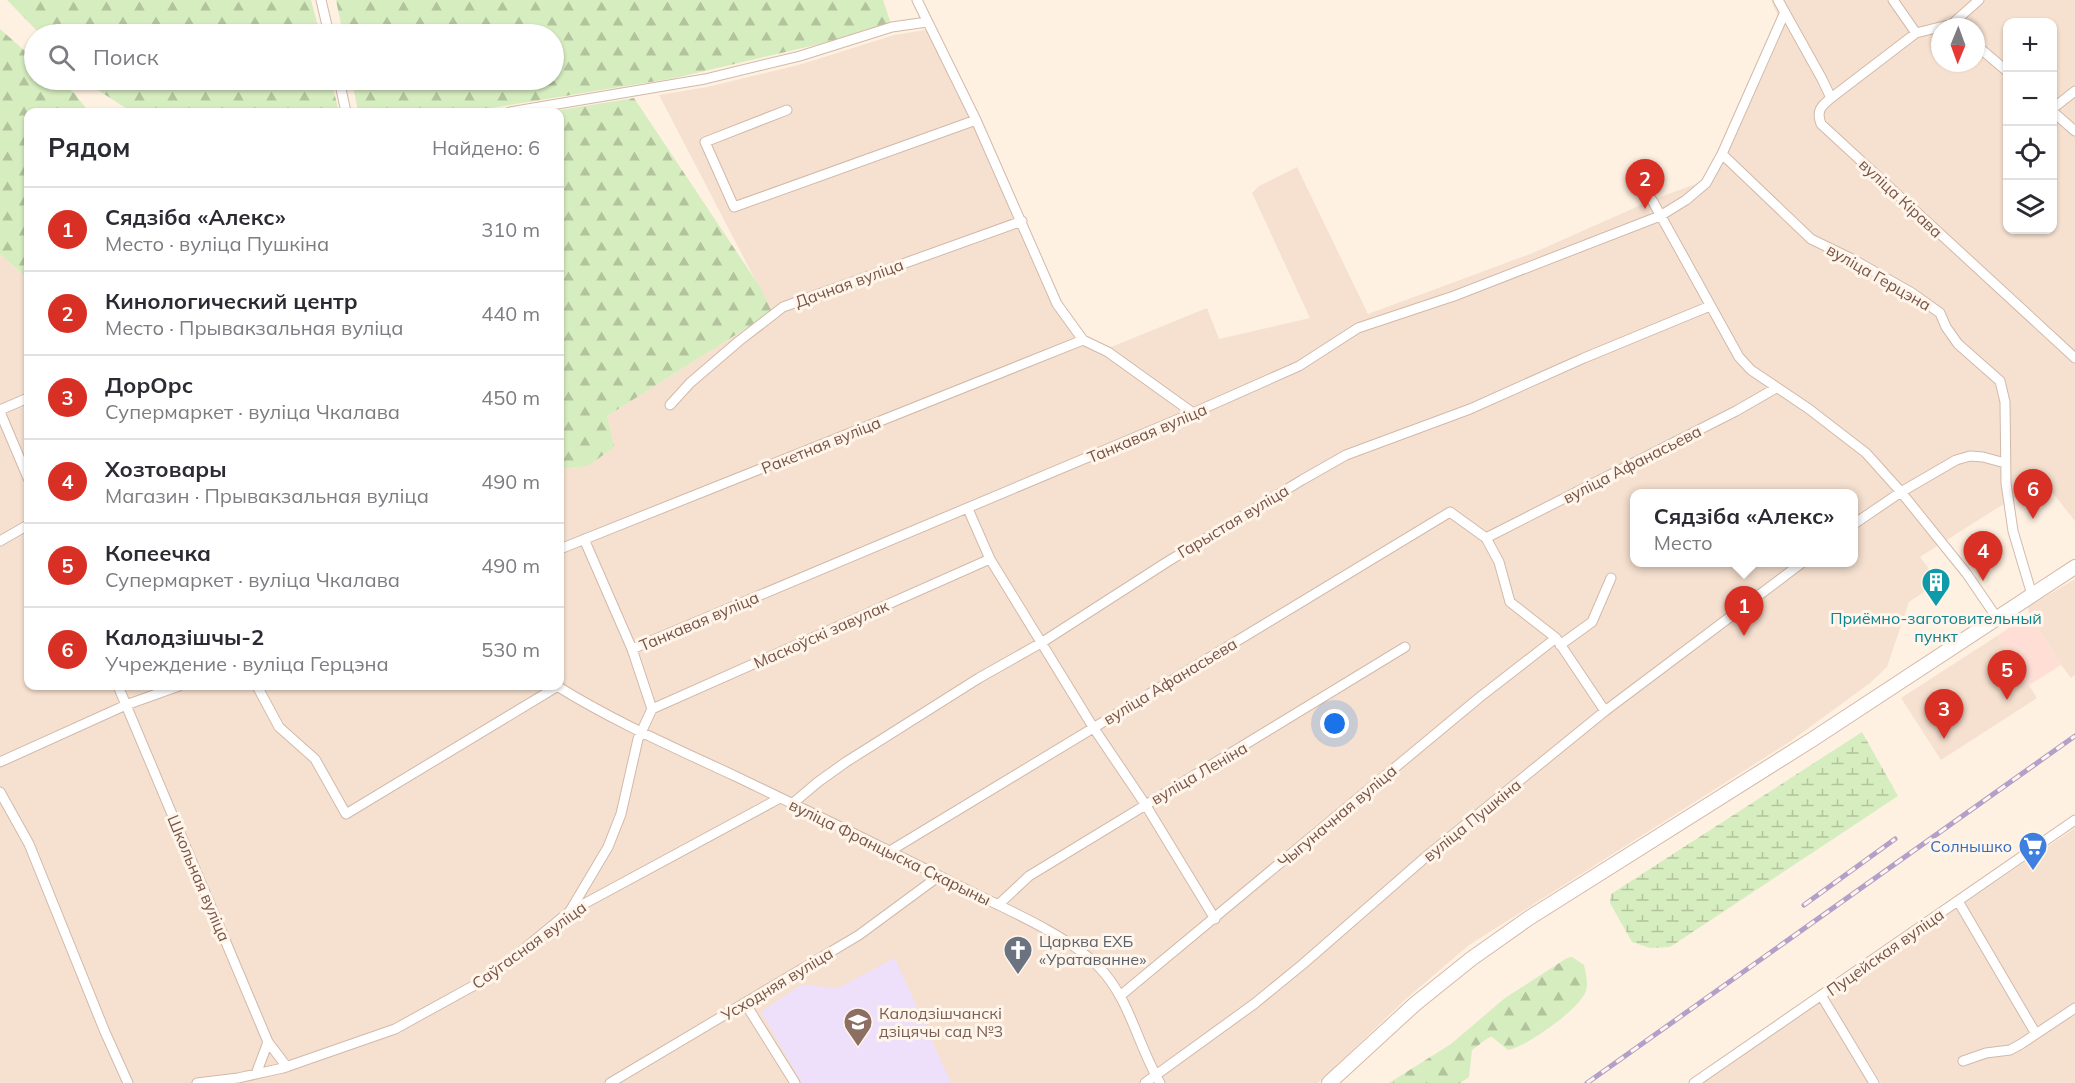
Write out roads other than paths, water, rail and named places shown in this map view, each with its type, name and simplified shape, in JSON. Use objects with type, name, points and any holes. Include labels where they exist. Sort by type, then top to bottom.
[{"type":"street","points":[[321,0],[326,24]]},
{"type":"street","points":[[917,0],[976,120],[1057,304],[1083,340],[1108,352],[1193,413]]},
{"type":"street","points":[[1778,0],[1831,98],[1916,33],[1931,29]]},
{"type":"street","points":[[1893,0],[1916,33]]},
{"type":"street","points":[[1962,18],[1979,0]]},
{"type":"street","name":"Танкавая вуліца","points":[[632,649],[1193,413],[1299,366],[1358,328],[1454,296],[1660,216],[1686,200],[1706,183],[1722,154],[1784,14]]},
{"type":"street","points":[[534,108],[705,79],[800,56],[892,27],[927,22]]},
{"type":"street","points":[[1985,53],[2003,69]]},
{"type":"street","points":[[341,90],[345,108]]},
{"type":"street","points":[[2057,106],[2075,91]]},
{"type":"street","name":"вуліца Кірава","points":[[1831,98],[1820,107],[1818,116],[1821,124],[2075,358]]},
{"type":"street","points":[[787,110],[705,142],[734,207],[976,120]]},
{"type":"street","points":[[2057,115],[2075,131]]},
{"type":"street","name":"вуліца Герцэна","points":[[1722,154],[1811,239],[1912,292],[1940,312],[1946,327],[1958,344],[2000,381],[2005,402],[2006,483],[2013,531],[2032,596]]},
{"type":"street","points":[[1652,200],[1739,357],[1751,370],[1809,409],[1866,453],[1901,492],[1967,574],[1997,618]]},
{"type":"street","name":"Дачная вуліца","points":[[670,405],[690,383],[739,340],[783,307],[1022,221]]},
{"type":"street","name":"Гарыстая вуліца","points":[[792,804],[846,762],[979,678],[1041,643],[1167,562],[1346,455],[1470,409],[1710,306]]},
{"type":"street","name":"Ракетная вуліца","points":[[564,547],[1083,340]]},
{"type":"street","name":"вуліца Афанасьева","points":[[890,851],[1450,512],[1486,538],[1736,411],[1776,387]]},
{"type":"street","points":[[24,400],[0,411],[24,468]]},
{"type":"street","points":[[1858,521],[1901,492],[1956,460],[1970,456],[1983,456],[2005,464]]},
{"type":"street","points":[[968,509],[990,559],[1093,727],[1145,804],[1215,918]]},
{"type":"street","points":[[0,541],[24,527]]},
{"type":"street","points":[[1486,538],[1499,562],[1510,602],[1558,641],[1605,711]]},
{"type":"street","points":[[569,912],[608,847],[617,825],[641,732],[652,709],[632,649],[584,539]]},
{"type":"street","name":"Маскоўскі завулак","points":[[652,709],[990,559]]},
{"type":"street","name":"вуліца Пушкіна","points":[[1145,1083],[1158,1079],[1254,1004],[1428,855],[1605,711],[1796,567]]},
{"type":"street","points":[[1329,1083],[1414,1004],[1528,918],[1859,708],[2075,567]]},
{"type":"street","name":"Чыгуначная вуліца","points":[[1120,996],[1480,697],[1558,641],[1592,622],[1611,578]]},
{"type":"street","name":"вуліца Леніна","points":[[998,905],[1029,876],[1406,648]]},
{"type":"street","name":"Школьная вуліца","points":[[120,690],[268,1042],[287,1067]]},
{"type":"street","points":[[0,762],[126,705],[168,690]]},
{"type":"street","points":[[259,690],[279,727],[315,759],[346,814],[551,690]]},
{"type":"street","name":"вуліца Францыска Скарыны","points":[[564,690],[641,732],[998,905],[1088,957],[1111,981],[1120,996],[1158,1079]]},
{"type":"street","points":[[0,792],[29,843],[128,1083]]},
{"type":"street","name":"Саўгасная вуліца","points":[[197,1083],[238,1080],[287,1067],[395,1029],[474,987],[569,912],[780,798]]},
{"type":"street","name":"Пуцейская вуліца","points":[[1694,1083],[2075,820]]},
{"type":"street","name":"Усходняя вуліца","points":[[610,1083],[859,935],[939,876]]},
{"type":"street","points":[[1958,901],[2036,1034]]},
{"type":"street","points":[[1821,995],[1874,1083]]},
{"type":"street","points":[[745,1003],[795,1083]]},
{"type":"street","points":[[1963,1061],[1986,1053],[2010,1050],[2075,1008]]},
{"type":"street","points":[[256,1074],[268,1042]]},
{"type":"railway","points":[[1587,1083],[2075,736]]},
{"type":"railway","points":[[1804,905],[1895,839]]},
{"type":"place","name":"Кинологический центр","points":[[1645,209]]},
{"type":"place","name":"Калодзішчы-2","points":[[2033,519]]},
{"type":"place","name":"Хозтовары","points":[[1983,581]]},
{"type":"place","name":"Приёмно-заготовительный пункт","points":[[1936,608]]},
{"type":"place","name":"Сядзіба «Алекс»","points":[[1744,636]]},
{"type":"place","name":"Копеечка","points":[[2007,700]]},
{"type":"place","name":"ДорОрс","points":[[1944,739]]},
{"type":"place","name":"Солнышко","points":[[2033,872]]},
{"type":"place","name":"Царква ЕХБ «Уратаванне»","points":[[1018,976]]},
{"type":"place","name":"Калодзішчанскі дзіцячы сад №3","points":[[858,1048]]}]
